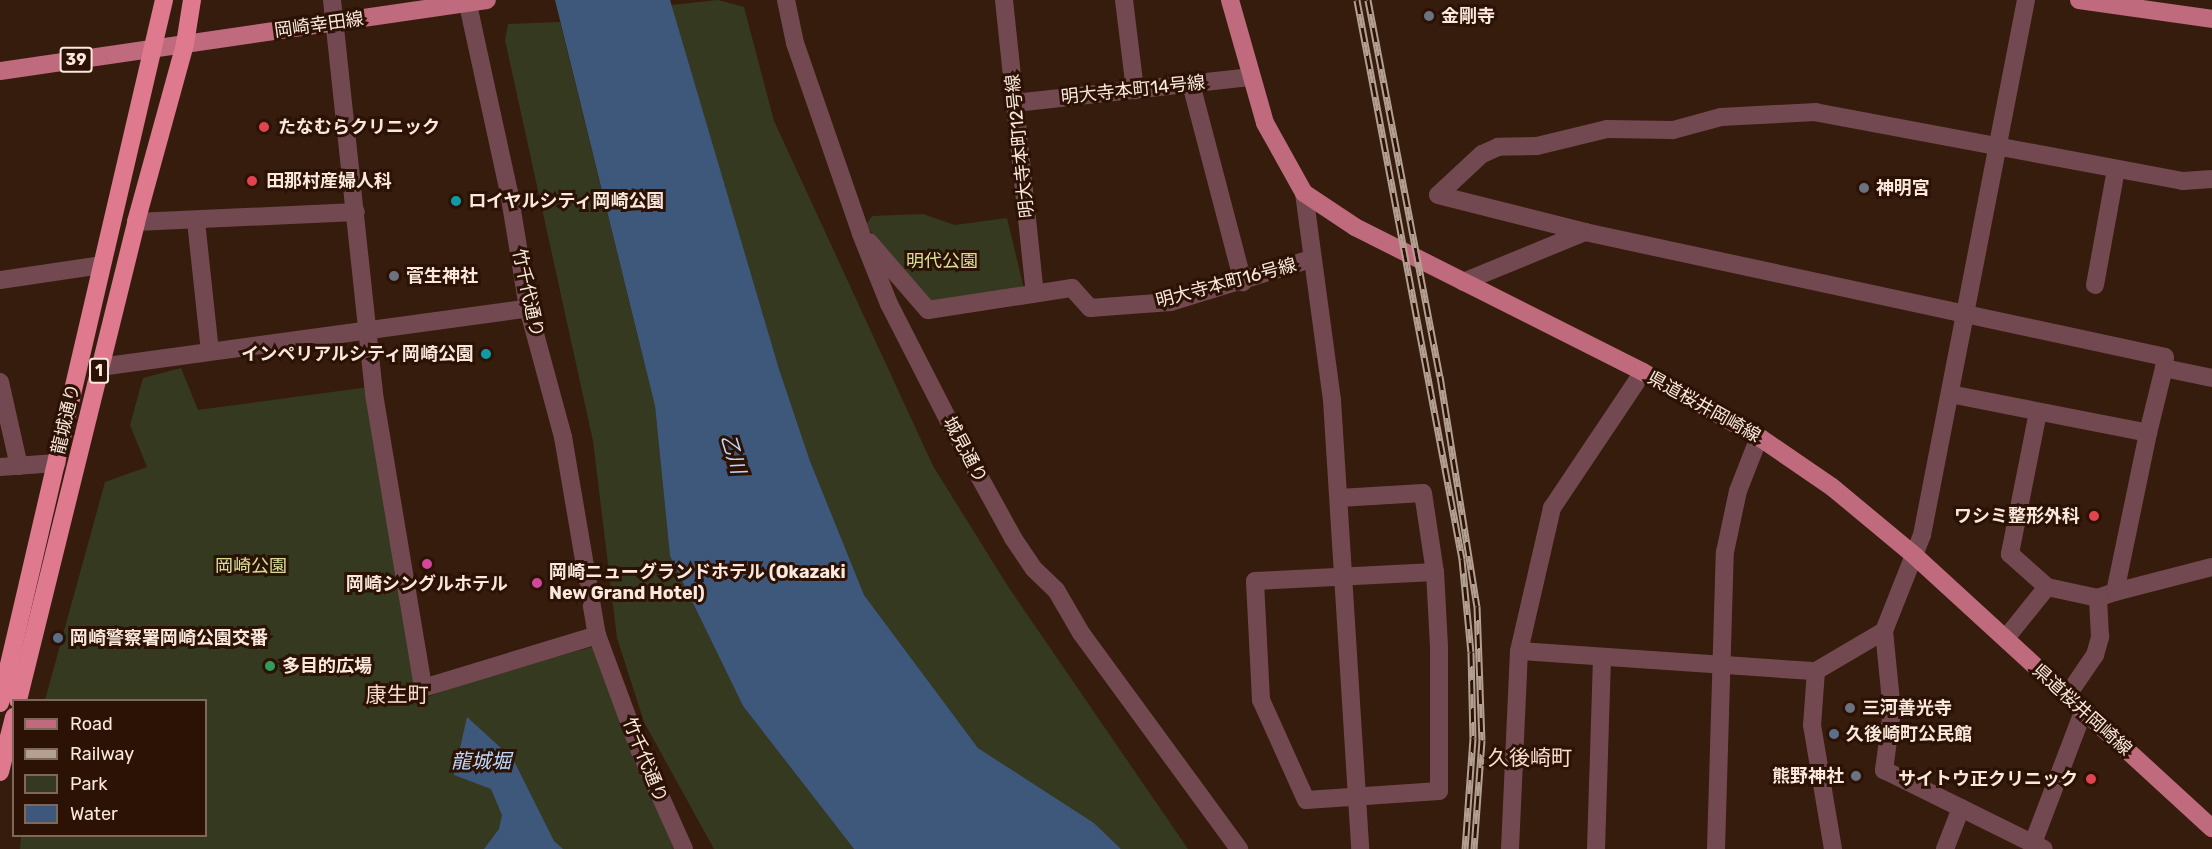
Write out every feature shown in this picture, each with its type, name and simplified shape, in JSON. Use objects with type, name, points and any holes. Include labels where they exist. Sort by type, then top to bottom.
[{"type":"highway","name":"1","points":[[152,48],[164,0]]},
{"type":"highway","name":"1","points":[[185,44],[192,0]]},
{"type":"highway","name":"龍城通り","points":[[18,699],[136,222],[185,44]]},
{"type":"highway","name":"龍城通り","points":[[0,703],[152,48]]},
{"type":"highway","points":[[0,772],[12,725]]},
{"type":"main road","name":"岡崎幸田線","points":[[152,48],[487,0]]},
{"type":"main road","name":"県道桜井岡崎線","points":[[1230,0],[1250,77],[1265,123],[1304,192],[1354,227],[1643,372],[1759,437],[1832,487],[1915,555],[2083,712],[2212,828]]},
{"type":"main road","points":[[2079,0],[2212,19]]},
{"type":"main road","name":"39","points":[[0,71],[152,48]]},
{"type":"street","points":[[332,0],[374,394],[423,688],[597,635]]},
{"type":"street","name":"城見通り","points":[[786,0],[795,43],[861,234],[889,304],[1012,538],[1034,569],[1056,590],[1081,633],[1239,849]]},
{"type":"street","name":"明大寺本町12号線","points":[[1004,0],[1035,293]]},
{"type":"street","points":[[1124,0],[1135,90]]},
{"type":"street","points":[[2026,0],[1995,144],[1950,394],[1915,555],[1884,631],[1892,711],[1884,770],[2039,846],[2083,712]]},
{"type":"street","name":"竹千代通り","points":[[468,1],[509,192],[528,308],[563,437],[597,635],[640,751],[684,849]]},
{"type":"street","name":"明大寺本町14号線","points":[[1015,103],[1250,77]]},
{"type":"street","points":[[1191,84],[1243,282]]},
{"type":"street","points":[[2067,696],[2095,655],[2106,595],[2164,368],[2164,357],[1585,232],[1438,195],[1482,154],[1498,147],[1537,146],[1607,129],[1690,128],[1721,117],[1816,112],[1995,144],[2183,182],[2212,179]]},
{"type":"street","points":[[2095,285],[2116,170]]},
{"type":"street","points":[[1304,192],[1311,259],[1332,400],[1360,849]]},
{"type":"street","points":[[136,222],[356,212]]},
{"type":"street","points":[[196,221],[210,351]]},
{"type":"street","points":[[1462,282],[1585,232]]},
{"type":"street","name":"明大寺本町16号線","points":[[861,234],[928,310],[1072,288],[1090,308],[1171,302],[1243,282],[1311,259]]},
{"type":"street","points":[[0,280],[101,265]]},
{"type":"street","points":[[100,367],[368,328],[528,308]]},
{"type":"street","points":[[2164,368],[2212,378]]},
{"type":"street","points":[[1510,849],[1519,651],[1552,508],[1643,372]]},
{"type":"street","points":[[0,382],[19,465]]},
{"type":"street","points":[[1950,394],[2148,433]]},
{"type":"street","points":[[2038,412],[2010,554],[2047,587],[2106,595],[2212,567]]},
{"type":"street","points":[[1716,849],[1725,552],[1738,491],[1759,437]]},
{"type":"street","points":[[0,467],[57,463]]},
{"type":"street","points":[[1339,498],[1424,493],[1435,572],[1442,727],[1439,791],[1306,800],[1261,700],[1255,581],[1435,572]]},
{"type":"street","points":[[2006,638],[2047,587]]},
{"type":"street","points":[[1519,651],[1816,671],[1884,631]]},
{"type":"street","points":[[1596,849],[1602,658]]},
{"type":"street","points":[[1816,671],[1812,725],[1833,849]]},
{"type":"street","points":[[1945,849],[1961,808]]},
{"type":"green space","points":[[718,0],[744,7],[774,121],[933,466],[1009,588],[1188,849],[1121,849],[1094,823],[978,748],[864,595],[810,461],[779,369],[671,5]]},
{"type":"green space","points":[[560,22],[655,406],[670,556],[743,706],[854,849],[714,849],[644,722],[617,638],[593,441],[505,40],[508,24]]},
{"type":"green space","name":"明代公園","points":[[923,214],[955,225],[1007,218],[1024,289],[924,303],[866,225],[872,216]]},
{"type":"green space","name":"岡崎公園","points":[[181,368],[198,410],[369,387],[415,684],[427,697],[483,677],[592,647],[674,849],[20,849],[21,837],[207,837],[207,699],[45,699],[105,482],[147,467],[130,425],[143,378]]},
{"type":"water","name":"乙川","points":[[555,0],[670,0],[779,369],[810,461],[864,595],[978,748],[1094,823],[1121,849],[854,849],[743,706],[670,556],[655,406]]},
{"type":"water","name":"龍城堀","points":[[467,717],[513,759],[554,841],[563,849],[484,849],[499,829],[502,815],[491,789],[454,775]]},
{"type":"railway","points":[[1357,0],[1462,559],[1471,652],[1473,738],[1465,849]]},
{"type":"railway","points":[[1368,0],[1440,376],[1477,606],[1482,740],[1474,849]]},
{"type":"place","name":"金剛寺","points":[[1429,16]]},
{"type":"place","name":"たなむらクリニック","points":[[264,127]]},
{"type":"place","name":"田那村産婦人科","points":[[252,181]]},
{"type":"place","name":"神明宮","points":[[1864,188]]},
{"type":"place","name":"ロイヤルシティ岡崎公園","points":[[456,201]]},
{"type":"place","name":"菅生神社","points":[[394,276]]},
{"type":"place","name":"インペリアルシティ岡崎公園","points":[[486,354]]},
{"type":"place","name":"ワシミ整形外科","points":[[2094,516]]},
{"type":"place","name":"岡崎シングルホテル","points":[[427,564]]},
{"type":"place","name":"岡崎ニューグランドホテル (Okazaki New Grand Hotel)","points":[[537,583]]},
{"type":"place","name":"岡崎警察署岡崎公園交番","points":[[58,638]]},
{"type":"place","name":"多目的広場","points":[[270,666]]},
{"type":"place","name":"三河善光寺","points":[[1850,708]]},
{"type":"place","name":"久後崎町公民館","points":[[1834,734]]},
{"type":"place","name":"熊野神社","points":[[1856,776]]},
{"type":"place","name":"サイトウ正クリニック","points":[[2091,779]]},
{"type":"district","name":"康生町","points":[[397,695]]},
{"type":"district","name":"久後崎町","points":[[1530,758]]}]
